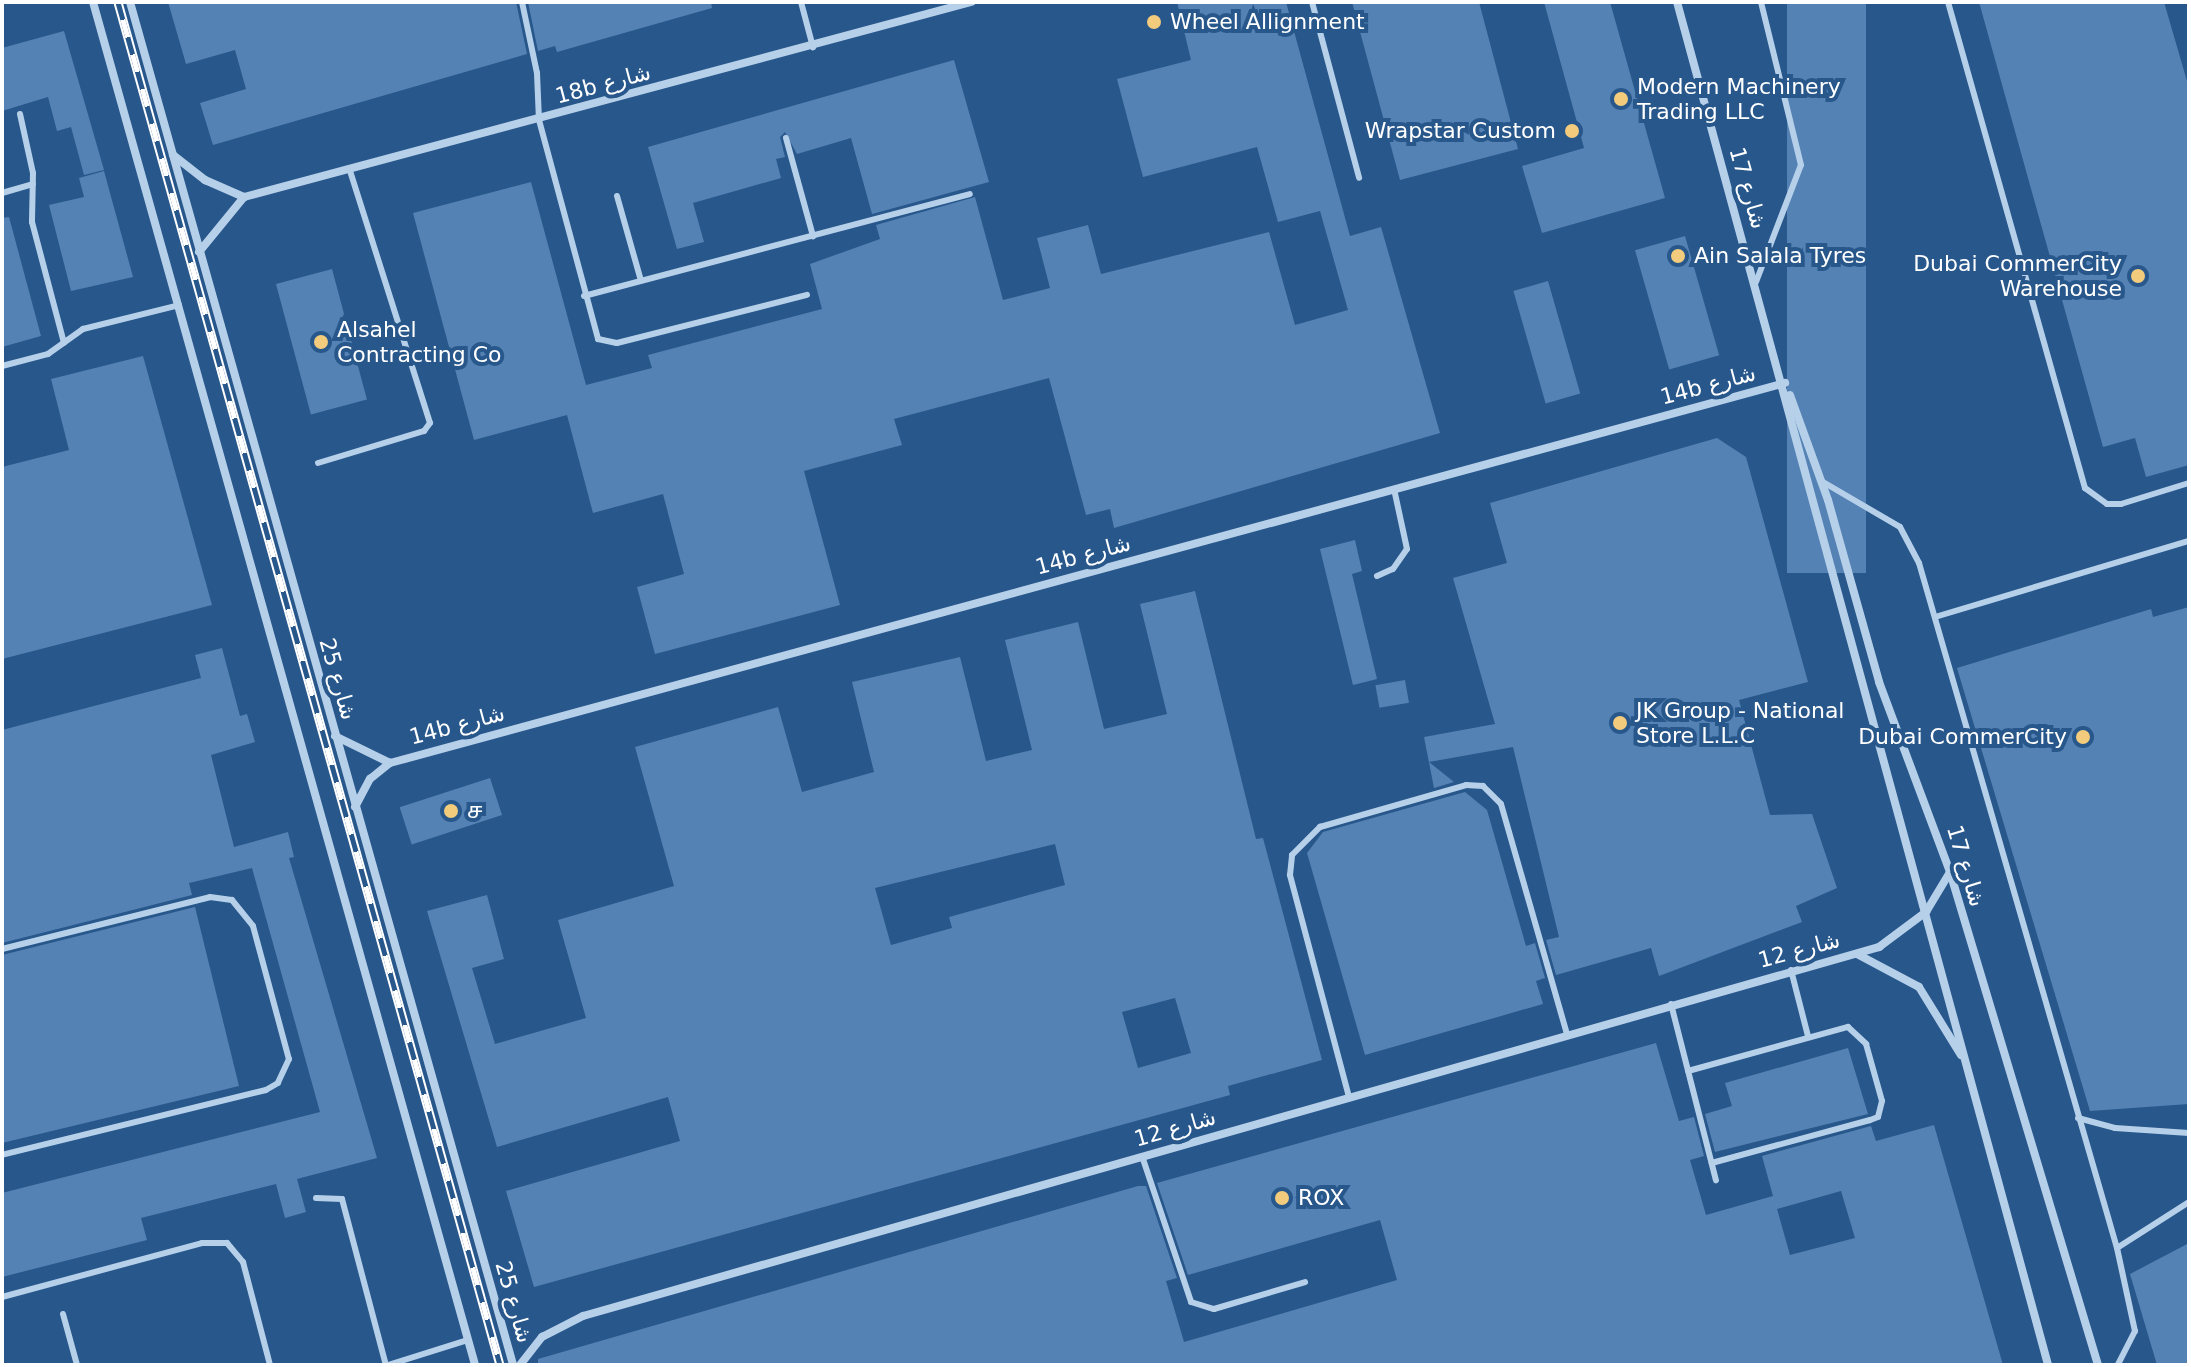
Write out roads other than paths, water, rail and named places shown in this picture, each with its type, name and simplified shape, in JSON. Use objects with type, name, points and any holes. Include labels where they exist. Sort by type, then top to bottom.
[{"type":"street","points":[[93,2],[475,1365]]},
{"type":"street","name":"شارع 25","points":[[130,2],[513,1365]]},
{"type":"street","name":"18b شارع","points":[[244,197],[813,47],[971,2]]},
{"type":"street","name":"شارع 17","points":[[1677,2],[1785,383],[1823,482],[1879,682],[1950,872],[2098,1365]]},
{"type":"street","points":[[172,154],[205,180],[244,197],[199,252]]},
{"type":"street","name":"شارع 17","points":[[1785,383],[1800,467],[1926,912],[2048,1365]]},
{"type":"street","name":"14b شارع","points":[[355,807],[370,779],[390,763],[1785,383]]},
{"type":"street","name":"14b شارع","points":[[335,736],[390,763]]},
{"type":"street","name":"شارع 12","points":[[520,1365],[542,1337],[583,1316],[1671,1004],[1857,954],[1904,932],[1926,912],[1950,872]]},
{"type":"street","name":"شارع 12","points":[[1857,954],[1919,987],[1965,1063]]},
{"type":"lane","points":[[522,2],[537,73],[539,120],[593,331],[607,344],[807,295]]},
{"type":"lane","points":[[801,2],[813,47]]},
{"type":"lane","points":[[1312,2],[1359,178]]},
{"type":"lane","points":[[1756,282],[1801,165],[1761,2]]},
{"type":"lane","points":[[1948,2],[2085,488],[2107,504],[2121,504],[2189,483]]},
{"type":"lane","points":[[20,114],[33,184],[32,222],[64,343]]},
{"type":"lane","points":[[786,138],[813,236]]},
{"type":"lane","points":[[318,463],[424,431],[430,423],[350,171]]},
{"type":"lane","points":[[2,193],[33,184]]},
{"type":"lane","points":[[584,296],[970,194]]},
{"type":"lane","points":[[617,196],[641,281]]},
{"type":"lane","points":[[2,366],[64,343],[83,329],[179,305]]},
{"type":"lane","points":[[1823,482],[1900,527],[1912,543],[2117,1248],[2135,1331],[2118,1365]]},
{"type":"lane","points":[[1377,576],[1393,569],[1407,549],[1394,489]]},
{"type":"lane","points":[[1935,617],[2189,541]]},
{"type":"lane","points":[[1349,1097],[1290,875],[1292,855],[1320,827],[1466,785],[1483,786],[1501,804],[1567,1034]]},
{"type":"lane","points":[[2,949],[210,897],[232,900],[253,926],[289,1059],[278,1083],[266,1090],[2,1155]]},
{"type":"lane","points":[[1791,970],[1808,1036]]},
{"type":"lane","points":[[1671,1004],[1716,1180]]},
{"type":"lane","points":[[1688,1071],[1848,1027],[1862,1036],[1882,1101],[1878,1117],[1712,1163]]},
{"type":"lane","points":[[2078,1118],[2128,1130],[2189,1133]]},
{"type":"lane","points":[[1142,1156],[1191,1302],[1214,1309],[1305,1282]]},
{"type":"lane","points":[[316,1198],[342,1199],[387,1365],[468,1340]]},
{"type":"lane","points":[[2117,1248],[2189,1202]]},
{"type":"lane","points":[[2,1297],[202,1243],[227,1243],[243,1262],[270,1365]]},
{"type":"lane","points":[[63,1314],[77,1365]]},
{"type":"railway","points":[[118,2],[500,1365]]},
{"type":"place","name":"Wheel Allignment","points":[[1154,22]]},
{"type":"place","name":"Modern Machinery Trading LLC","points":[[1621,99]]},
{"type":"place","name":"Wrapstar Custom","points":[[1572,131]]},
{"type":"place","name":"Ain Salala Tyres","points":[[1678,256]]},
{"type":"place","name":"Dubai CommerCity Warehouse","points":[[2138,276]]},
{"type":"place","name":"Alsahel Contracting Co","points":[[321,342]]},
{"type":"place","name":"JK Group - National Store L.L.C","points":[[1620,723]]},
{"type":"place","name":"Dubai CommerCity","points":[[2083,737]]},
{"type":"place","name":"ச","points":[[451,811]]},
{"type":"place","name":"ROX","points":[[1282,1198]]}]
